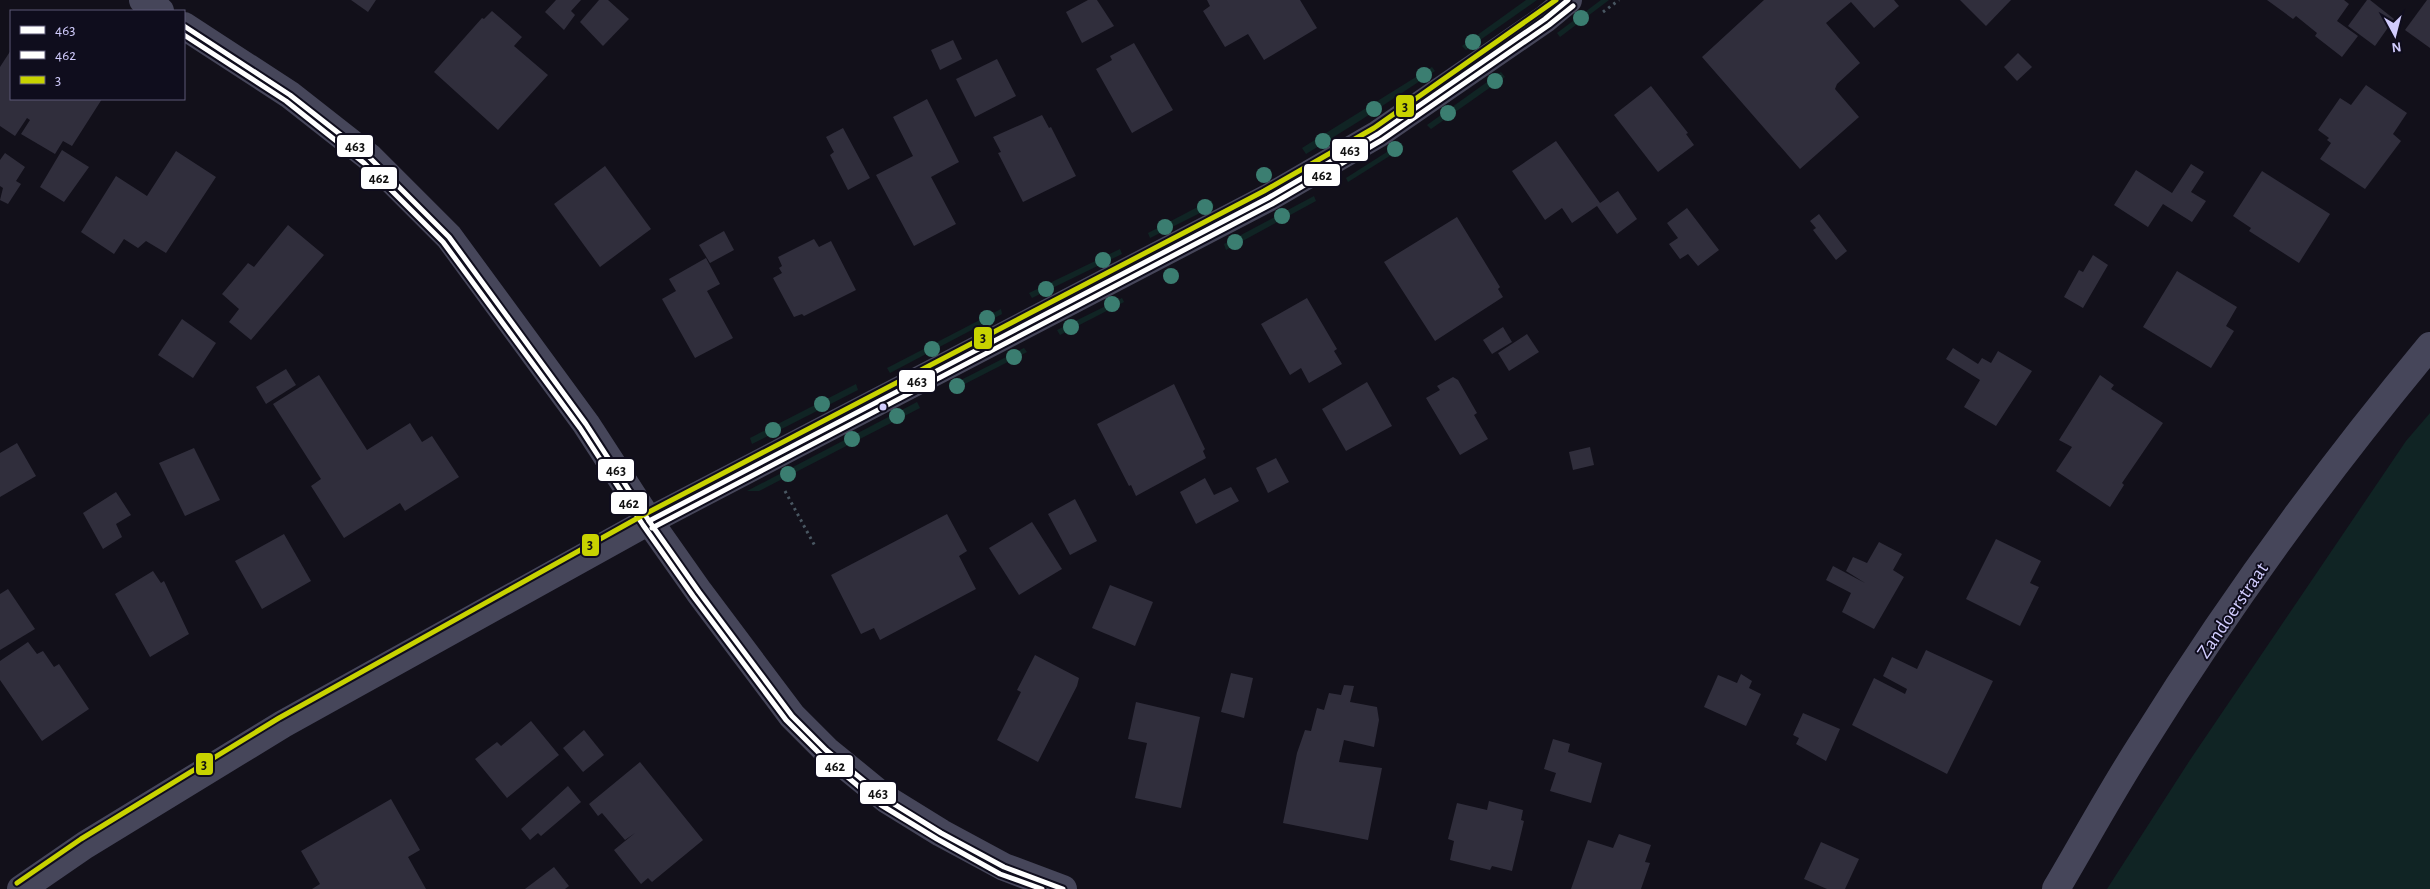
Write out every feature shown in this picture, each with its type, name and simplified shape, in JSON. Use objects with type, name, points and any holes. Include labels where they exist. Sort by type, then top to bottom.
[{"type":"street","points":[[143,0],[158,10]]},
{"type":"street","points":[[21,889],[85,845],[283,724],[649,521],[1268,198],[1378,134],[1545,19],[1568,0]]},
{"type":"street","points":[[185,27],[290,95],[362,152],[449,237],[586,424],[649,521],[792,716],[826,750],[886,799],[941,833],[1004,867],[1063,889]]},
{"type":"street","name":"Zandoerstraat","points":[[2056,889],[2142,742],[2249,582],[2379,407],[2430,346]]},
{"type":"path","points":[[788,496],[816,548]]},
{"type":"green space","points":[[1526,0],[1537,0],[1466,50],[1462,46]]},
{"type":"green space","points":[[1601,0],[1609,0],[1560,37],[1557,33]]},
{"type":"green space","points":[[1432,67],[1435,71],[1361,120],[1306,154],[1302,148]]},
{"type":"green space","points":[[1501,72],[1505,77],[1431,129],[1427,125]]},
{"type":"green space","points":[[1401,143],[1404,147],[1348,182],[1346,178]]},
{"type":"green space","points":[[1314,196],[1316,201],[1226,250],[1224,244]]},
{"type":"green space","points":[[1211,200],[1214,206],[1150,238],[1148,233]]},
{"type":"green space","points":[[1120,249],[1122,254],[1032,298],[1029,293]]},
{"type":"green space","points":[[1122,298],[1124,302],[1060,335],[1057,330]]},
{"type":"green space","points":[[1001,309],[1002,314],[890,373],[887,368]]},
{"type":"green space","points":[[1024,348],[1027,352],[955,389],[953,384]]},
{"type":"green space","points":[[856,384],[858,390],[752,444],[750,438]]},
{"type":"green space","points":[[917,402],[920,408],[759,491],[747,491]]},
{"type":"green space","points":[[2430,413],[2430,889],[2107,889],[2190,760],[2406,441]]},
{"type":"building","points":[[351,0],[376,0],[368,12]]},
{"type":"building","points":[[556,0],[581,0],[571,11],[575,15],[564,30],[545,12]]},
{"type":"building","points":[[599,0],[608,0],[629,19],[603,46],[580,22]]},
{"type":"building","points":[[1088,0],[1097,0],[1114,26],[1082,43],[1066,12]]},
{"type":"building","points":[[1207,0],[1300,0],[1317,28],[1264,60],[1248,34],[1225,47],[1203,11],[1210,6]]},
{"type":"building","points":[[1764,0],[1894,0],[1899,6],[1874,28],[1851,2],[1826,23],[1860,63],[1837,84],[1835,89],[1859,117],[1800,169],[1702,57]]},
{"type":"building","points":[[1960,0],[2011,0],[1986,26]]},
{"type":"building","points":[[2267,0],[2344,0],[2349,4],[2337,21],[2358,36],[2342,57],[2315,36],[2317,33],[2296,16],[2293,19]]},
{"type":"building","points":[[2367,0],[2370,0],[2394,19],[2375,46],[2348,26]]},
{"type":"building","points":[[2427,0],[2430,0],[2430,48],[2405,30]]},
{"type":"building","points":[[492,11],[522,37],[514,46],[548,75],[498,130],[434,72],[482,18],[484,19]]},
{"type":"building","points":[[953,40],[962,59],[940,70],[931,50]]},
{"type":"building","points":[[1134,43],[1173,110],[1132,133],[1096,69],[1112,60],[1110,56]]},
{"type":"building","points":[[10,52],[10,100],[101,100],[72,146],[63,141],[55,154],[21,134],[30,120],[27,118],[15,136],[0,126],[0,67]]},
{"type":"building","points":[[2018,53],[2032,67],[2017,81],[2004,67]]},
{"type":"building","points":[[997,59],[1016,96],[975,117],[956,79]]},
{"type":"building","points":[[2366,85],[2407,113],[2393,134],[2401,141],[2365,189],[2320,159],[2331,143],[2327,140],[2329,138],[2318,130],[2340,98],[2351,105]]},
{"type":"building","points":[[1651,86],[1688,133],[1686,134],[1694,145],[1658,172],[1614,115]]},
{"type":"building","points":[[927,99],[959,162],[931,177],[956,224],[914,246],[876,175],[913,156],[893,117]]},
{"type":"building","points":[[1042,115],[1049,128],[1051,127],[1076,176],[1023,202],[998,153],[1001,152],[993,137]]},
{"type":"building","points":[[843,128],[870,178],[848,190],[830,155],[834,152],[826,137]]},
{"type":"building","points":[[1556,141],[1600,203],[1618,191],[1637,219],[1617,234],[1597,206],[1572,223],[1562,208],[1545,220],[1512,171]]},
{"type":"building","points":[[62,150],[89,167],[64,202],[40,187]]},
{"type":"building","points":[[176,151],[216,177],[166,253],[146,241],[138,248],[124,239],[114,254],[81,232],[116,176],[147,196]]},
{"type":"building","points":[[5,153],[25,167],[16,181],[21,184],[8,204],[0,200],[3,188],[0,186],[0,160]]},
{"type":"building","points":[[2191,164],[2204,172],[2191,192],[2206,201],[2192,222],[2163,204],[2148,227],[2114,205],[2136,170],[2172,193]]},
{"type":"building","points":[[605,166],[651,229],[600,267],[554,204]]},
{"type":"building","points":[[2262,171],[2330,214],[2299,263],[2249,231],[2251,228],[2233,216]]},
{"type":"building","points":[[1687,208],[1719,250],[1698,266],[1688,254],[1680,259],[1669,244],[1678,238],[1667,223]]},
{"type":"building","points":[[1819,214],[1847,251],[1836,260],[1813,230],[1816,228],[1810,221]]},
{"type":"building","points":[[1457,217],[1500,287],[1498,289],[1503,297],[1435,341],[1384,262]]},
{"type":"building","points":[[288,225],[324,255],[251,340],[229,322],[239,309],[222,294],[248,263],[254,267]]},
{"type":"building","points":[[724,231],[734,250],[710,263],[699,245]]},
{"type":"building","points":[[814,239],[819,247],[831,241],[856,290],[804,316],[802,314],[794,317],[773,278],[782,273],[779,268],[782,266],[778,257]]},
{"type":"building","points":[[2093,255],[2108,265],[2083,308],[2064,297],[2079,270],[2083,272]]},
{"type":"building","points":[[706,258],[720,284],[707,291],[733,338],[695,358],[662,299],[676,291],[669,279]]},
{"type":"building","points":[[2177,271],[2237,307],[2226,326],[2234,331],[2211,368],[2143,327]]},
{"type":"building","points":[[1307,298],[1337,349],[1334,351],[1342,364],[1309,383],[1301,368],[1290,375],[1261,324]]},
{"type":"building","points":[[182,319],[216,343],[193,378],[158,355]]},
{"type":"building","points":[[1503,327],[1512,342],[1492,354],[1483,340]]},
{"type":"building","points":[[1527,334],[1539,352],[1509,371],[1498,353]]},
{"type":"building","points":[[1953,348],[1978,364],[1982,358],[1991,363],[1998,351],[2032,371],[1996,426],[1964,407],[1980,380],[1946,359]]},
{"type":"building","points":[[286,369],[296,385],[266,404],[256,387]]},
{"type":"building","points":[[319,375],[367,450],[410,423],[422,442],[432,436],[459,477],[405,511],[400,503],[344,538],[311,486],[321,479],[273,404]]},
{"type":"building","points":[[2100,375],[2114,385],[2111,389],[2163,423],[2122,483],[2124,485],[2110,507],[2056,471],[2072,447],[2059,440]]},
{"type":"building","points":[[1453,377],[1458,380],[1477,413],[1474,415],[1488,439],[1460,455],[1426,398],[1440,390],[1437,386]]},
{"type":"building","points":[[1367,382],[1392,426],[1346,451],[1322,409]]},
{"type":"building","points":[[1174,384],[1205,449],[1203,451],[1206,458],[1136,496],[1097,424]]},
{"type":"building","points":[[17,443],[36,476],[0,497],[0,453]]},
{"type":"building","points":[[1590,447],[1594,465],[1573,470],[1569,452]]},
{"type":"building","points":[[194,448],[220,500],[185,516],[159,463]]},
{"type":"building","points":[[1276,458],[1289,482],[1268,493],[1256,468]]},
{"type":"building","points":[[1205,478],[1214,495],[1231,487],[1239,501],[1196,524],[1180,492]]},
{"type":"building","points":[[116,492],[131,515],[116,524],[122,537],[103,549],[83,513]]},
{"type":"building","points":[[1075,499],[1097,541],[1070,555],[1048,514]]},
{"type":"building","points":[[947,514],[967,551],[959,556],[976,589],[880,640],[874,628],[861,634],[831,575]]},
{"type":"building","points":[[1032,522],[1062,569],[1019,595],[989,548]]},
{"type":"building","points":[[284,534],[311,581],[262,609],[235,561]]},
{"type":"building","points":[[1996,539],[2041,561],[2030,583],[2039,587],[2020,626],[1966,599]]},
{"type":"building","points":[[1879,542],[1902,554],[1893,570],[1904,577],[1874,629],[1842,612],[1851,593],[1826,580],[1833,566],[1865,583],[1846,571],[1853,557],[1867,563]]},
{"type":"building","points":[[153,571],[161,583],[164,581],[189,634],[150,657],[115,594]]},
{"type":"building","points":[[1110,585],[1153,602],[1135,646],[1092,628]]},
{"type":"building","points":[[8,589],[35,629],[0,650],[0,594]]},
{"type":"building","points":[[28,642],[37,654],[43,651],[54,667],[59,664],[89,709],[42,741],[0,680],[0,661]]},
{"type":"building","points":[[1926,650],[1993,681],[1947,774],[1852,725],[1874,678],[1905,694],[1907,689],[1883,676],[1892,657],[1917,669]]},
{"type":"building","points":[[1035,655],[1079,678],[1077,686],[1038,762],[997,740],[1021,692],[1017,690]]},
{"type":"building","points":[[1231,673],[1253,678],[1244,718],[1221,712]]},
{"type":"building","points":[[1741,674],[1752,681],[1749,688],[1761,694],[1746,726],[1704,707],[1718,675],[1737,683]]},
{"type":"building","points":[[1344,685],[1354,686],[1350,702],[1377,707],[1379,720],[1374,747],[1344,740],[1339,762],[1382,768],[1368,840],[1283,823],[1297,753],[1305,730],[1311,731],[1317,708],[1324,710],[1329,693],[1341,695]]},
{"type":"building","points":[[1136,702],[1200,717],[1181,808],[1135,798],[1147,743],[1128,739]]},
{"type":"building","points":[[1803,713],[1840,729],[1826,761],[1796,744],[1799,738],[1793,735]]},
{"type":"building","points":[[531,721],[559,755],[507,798],[475,759],[497,742],[501,746]]},
{"type":"building","points":[[584,730],[604,755],[583,772],[563,748]]},
{"type":"building","points":[[1553,739],[1570,744],[1568,752],[1602,763],[1591,803],[1550,791],[1556,773],[1544,769]]},
{"type":"building","points":[[640,762],[703,840],[652,882],[648,878],[641,884],[614,850],[635,833],[625,840],[602,813],[598,816],[589,804]]},
{"type":"building","points":[[568,786],[581,802],[541,836],[538,833],[530,840],[521,829]]},
{"type":"building","points":[[391,799],[420,850],[408,857],[426,889],[312,889],[320,884],[301,851]]},
{"type":"building","points":[[1489,801],[1523,810],[1521,820],[1524,821],[1512,871],[1492,866],[1490,870],[1450,860],[1454,841],[1448,839],[1457,803],[1487,810]]},
{"type":"building","points":[[1619,834],[1651,845],[1645,862],[1650,863],[1641,889],[1571,889],[1588,840],[1613,848]]},
{"type":"building","points":[[1821,842],[1859,859],[1845,889],[1827,889],[1804,879]]},
{"type":"building","points":[[554,867],[569,886],[565,889],[525,889]]},
{"type":"transit line","name":"3","points":[[17,883],[81,839],[279,718],[645,514],[1264,191],[1374,128],[1556,0]]},
{"type":"transit line","name":"463","points":[[649,521],[1268,198],[1378,134],[1545,19],[1568,0]]},
{"type":"transit line","name":"462","points":[[652,528],[1272,204],[1382,140],[1549,25],[1573,6]]},
{"type":"transit line","name":"463","points":[[185,27],[290,95],[369,157],[449,237],[586,424],[649,521],[699,592],[792,716],[826,750],[886,799],[941,833],[1004,867],[1063,889]]},
{"type":"transit line","name":"462","points":[[185,36],[286,101],[364,163],[443,242],[580,428],[643,525],[693,596],[786,720],[821,755],[881,805],[937,839],[1000,874],[1042,889]]}]
